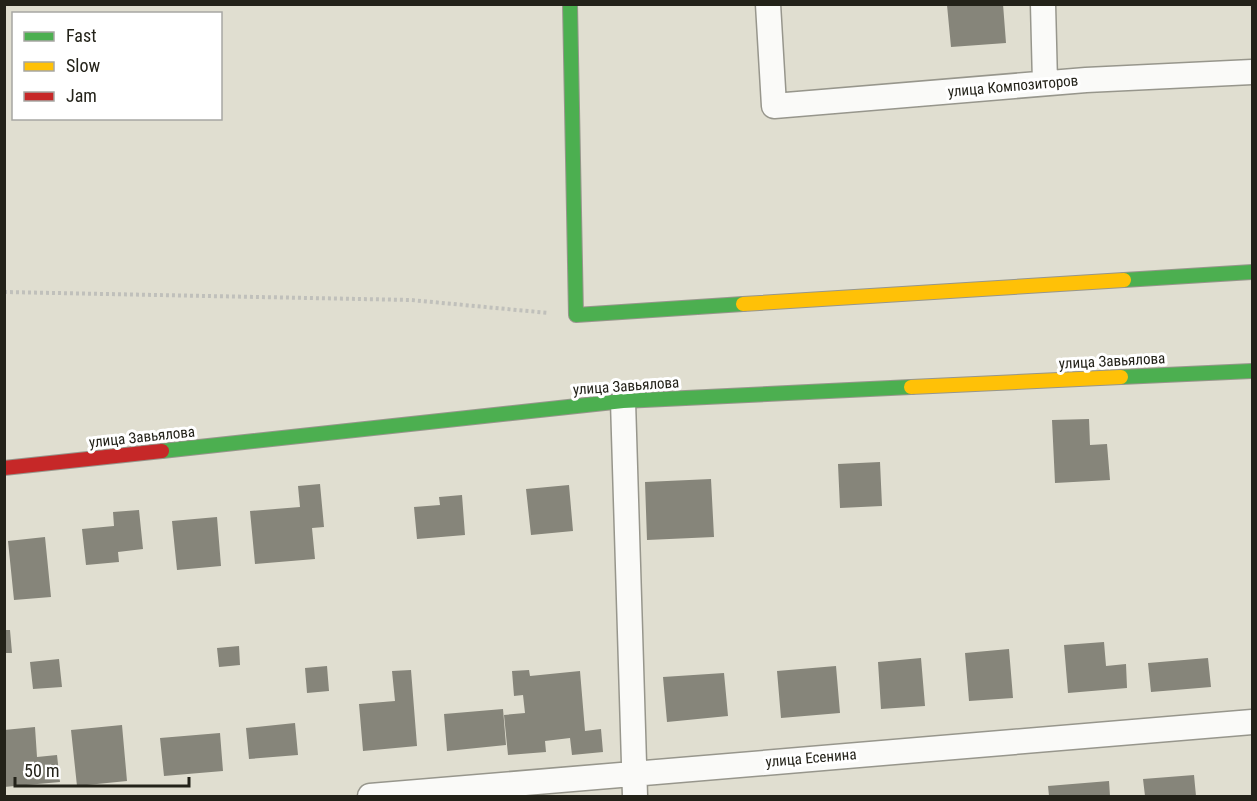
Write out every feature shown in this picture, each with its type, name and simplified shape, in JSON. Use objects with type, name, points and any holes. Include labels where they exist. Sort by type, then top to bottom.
[{"type":"street","points":[[570,4],[576,315],[1252,272]]},
{"type":"street","name":"улица Композиторов","points":[[768,4],[774,106],[1045,83],[1252,72]]},
{"type":"street","points":[[1042,4],[1045,83]]},
{"type":"street","name":"улица Завьялова","points":[[4,468],[623,401],[1252,371]]},
{"type":"street","points":[[623,401],[635,796]]},
{"type":"street","name":"улица Есенина","points":[[370,796],[634,772],[1252,722]]},
{"type":"path","points":[[4,292],[411,300],[576,315]]},
{"type":"building","points":[[1003,4],[1006,43],[951,47],[947,5]]},
{"type":"building","points":[[1089,419],[1090,445],[1107,444],[1110,480],[1055,483],[1052,420]]},
{"type":"building","points":[[880,462],[882,506],[840,508],[838,464]]},
{"type":"building","points":[[711,479],[714,537],[647,540],[645,482]]},
{"type":"building","points":[[320,484],[324,527],[312,528],[315,559],[255,564],[250,511],[300,507],[298,486]]},
{"type":"building","points":[[569,485],[573,531],[531,535],[526,489]]},
{"type":"building","points":[[462,495],[465,535],[417,539],[414,507],[440,505],[439,497]]},
{"type":"building","points":[[139,510],[143,549],[118,552],[119,562],[86,565],[82,529],[114,526],[113,512]]},
{"type":"building","points":[[217,517],[221,566],[177,570],[172,521]]},
{"type":"building","points":[[45,537],[51,597],[14,600],[8,541]]},
{"type":"building","points":[[4,630],[10,630],[12,653],[4,653]]},
{"type":"building","points":[[1104,642],[1106,666],[1126,664],[1127,688],[1068,693],[1064,645]]},
{"type":"building","points":[[239,646],[240,665],[219,667],[217,648]]},
{"type":"building","points":[[1009,649],[1013,698],[969,701],[965,653]]},
{"type":"building","points":[[921,658],[925,706],[881,709],[878,662]]},
{"type":"building","points":[[1208,658],[1211,687],[1151,692],[1148,663]]},
{"type":"building","points":[[59,659],[62,687],[33,689],[30,662]]},
{"type":"building","points":[[327,666],[329,691],[307,693],[305,668]]},
{"type":"building","points":[[836,666],[840,713],[781,718],[777,671]]},
{"type":"building","points":[[411,670],[417,746],[363,751],[359,704],[395,701],[392,671]]},
{"type":"building","points":[[529,670],[530,676],[580,671],[585,731],[601,729],[603,752],[572,755],[570,738],[545,741],[546,752],[508,755],[504,715],[525,713],[523,695],[514,696],[512,671]]},
{"type":"building","points":[[724,673],[728,716],[667,722],[663,677]]},
{"type":"building","points":[[503,709],[506,745],[447,751],[444,714]]},
{"type":"building","points":[[295,723],[298,755],[249,759],[246,728]]},
{"type":"building","points":[[122,725],[127,781],[77,786],[71,730]]},
{"type":"building","points":[[35,727],[37,757],[57,755],[60,782],[4,787],[4,730]]},
{"type":"building","points":[[220,733],[223,771],[164,776],[160,738]]},
{"type":"building","points":[[1194,775],[1196,796],[1145,796],[1143,779]]},
{"type":"building","points":[[1109,781],[1110,796],[1049,796],[1048,786]]},
{"type":"traffic: fast","points":[[570,4],[576,315],[743,304]]},
{"type":"traffic: fast","points":[[1124,280],[1252,272]]},
{"type":"traffic: fast","points":[[1121,377],[1252,371]]},
{"type":"traffic: fast","points":[[162,451],[623,401],[911,387]]},
{"type":"traffic: slow","points":[[743,304],[1124,280]]},
{"type":"traffic: slow","points":[[911,387],[1121,377]]},
{"type":"traffic: jam","points":[[4,468],[162,451]]}]
